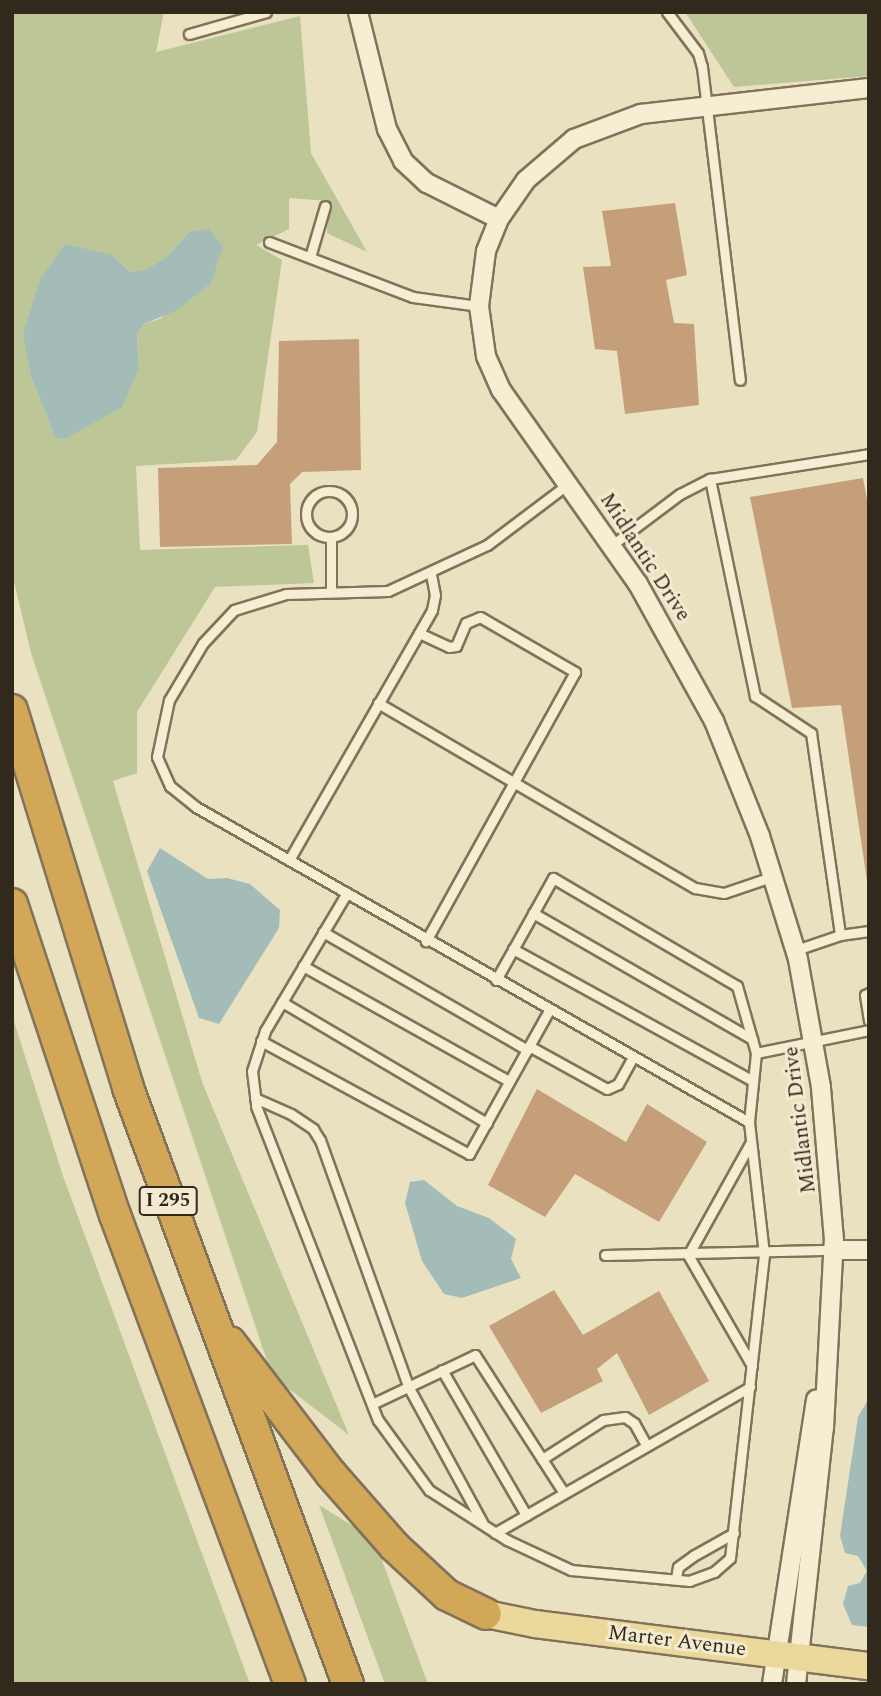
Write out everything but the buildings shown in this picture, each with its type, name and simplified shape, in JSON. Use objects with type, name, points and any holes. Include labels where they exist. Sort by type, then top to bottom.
[{"type":"highway","name":"I 295","points":[[12,710],[91,978],[211,1317],[348,1684]]},
{"type":"highway","name":"I 295","points":[[12,904],[115,1215],[290,1684]]},
{"type":"highway","points":[[211,1317],[331,1474],[394,1546],[447,1595],[486,1614]]},
{"type":"main road","name":"Marter Avenue","points":[[486,1614],[535,1625],[869,1666]]},
{"type":"street","points":[[358,12],[387,129],[403,161],[427,183],[499,219]]},
{"type":"street","name":"Midlantic Drive","points":[[772,1684],[788,1654],[824,1428],[826,1337],[833,1250],[832,1181],[814,1042],[796,950],[774,876],[738,777],[701,693],[612,545],[501,390],[486,356],[479,306],[486,251],[499,219],[542,164],[589,131],[640,114],[869,88]]},
{"type":"street","points":[[833,1250],[869,1250]]},
{"type":"street","name":"Midlantic Drive","points":[[788,1654],[796,1684]]},
{"type":"lane","points":[[189,34],[266,12]]},
{"type":"lane","points":[[667,12],[698,53],[709,106],[740,380]]},
{"type":"lane","points":[[310,257],[325,206]]},
{"type":"lane","points":[[269,242],[413,297],[479,306]]},
{"type":"lane","points":[[612,545],[680,494],[710,479],[869,454]]},
{"type":"lane","points":[[710,479],[755,696],[811,733],[841,935]]},
{"type":"lane","points":[[569,483],[486,545],[431,574],[388,591],[277,596],[234,610],[203,643],[169,700],[158,740],[157,757],[163,772],[182,798],[345,896],[749,1122]]},
{"type":"lane","points":[[324,491],[339,493],[353,511],[350,526],[331,538],[316,534],[307,522],[307,506],[324,491]]},
{"type":"lane","points":[[331,538],[331,592]]},
{"type":"lane","points":[[289,860],[419,633],[435,600],[431,574]]},
{"type":"lane","points":[[419,633],[449,647],[456,646],[466,624],[480,617],[575,671],[426,941]]},
{"type":"lane","points":[[378,703],[515,780],[695,888],[724,893],[774,876]]},
{"type":"lane","points":[[345,896],[261,1041],[252,1071],[255,1098],[378,1420],[429,1490],[495,1533],[571,1570],[689,1581],[714,1572],[730,1558],[764,1254],[749,1122],[756,1053],[737,986],[553,878],[496,980]]},
{"type":"lane","points":[[533,913],[752,1040]]},
{"type":"lane","points":[[796,950],[841,935],[869,931]]},
{"type":"lane","points":[[323,932],[528,1048],[607,1089],[618,1084],[633,1057]]},
{"type":"lane","points":[[513,949],[753,1082]]},
{"type":"lane","points":[[303,966],[509,1082]]},
{"type":"lane","points":[[869,993],[865,995],[869,1021]]},
{"type":"lane","points":[[282,1002],[486,1123]]},
{"type":"lane","points":[[261,1041],[469,1154],[549,1010]]},
{"type":"lane","points":[[756,1053],[869,1030]]},
{"type":"lane","points":[[255,1098],[290,1114],[313,1129],[320,1140],[409,1388],[483,1525]]},
{"type":"lane","points":[[688,1255],[751,1142]]},
{"type":"lane","points":[[604,1255],[764,1254],[833,1250]]},
{"type":"lane","points":[[688,1255],[752,1367]]},
{"type":"lane","points":[[372,1404],[475,1355],[564,1493]]},
{"type":"lane","points":[[442,1370],[526,1515]]},
{"type":"lane","points":[[495,1533],[750,1387]]},
{"type":"lane","points":[[542,1459],[603,1420],[625,1417],[634,1423],[647,1446]]},
{"type":"lane","points":[[676,1578],[678,1567],[685,1561],[734,1533]]},
{"type":"green space","points":[[12,12],[164,12],[156,52],[300,16],[311,153],[367,252],[327,233],[328,201],[289,198],[289,229],[256,245],[282,260],[257,432],[236,460],[136,466],[140,550],[308,545],[314,583],[215,587],[137,712],[137,773],[113,781],[202,1082],[349,1435],[289,1389],[280,1400],[31,653],[12,573]],"holes":[[[189,232],[162,318],[144,324],[137,335],[139,368],[65,439],[55,438],[31,376],[112,255],[130,272],[147,269],[169,255]]]},
{"type":"green space","points":[[685,12],[869,12],[869,76],[734,87]]},
{"type":"green space","points":[[12,1015],[63,1176],[250,1684],[12,1684]]},
{"type":"green space","points":[[319,1505],[374,1539],[428,1684],[385,1684]]},
{"type":"water","points":[[209,229],[223,247],[211,283],[177,310],[144,324],[137,335],[139,368],[122,407],[65,439],[55,438],[31,376],[23,334],[40,280],[65,244],[112,255],[130,272],[147,269],[169,255],[189,232]]},
{"type":"water","points":[[160,848],[208,879],[227,878],[250,884],[280,910],[279,928],[219,1024],[199,1018],[147,871]]},
{"type":"water","points":[[424,1180],[457,1206],[489,1218],[516,1239],[511,1259],[521,1278],[462,1298],[444,1294],[422,1261],[405,1203],[410,1182]]},
{"type":"water","points":[[869,1398],[869,1627],[852,1625],[843,1604],[848,1586],[860,1583],[867,1571],[858,1556],[845,1553],[840,1536],[858,1417]]}]
